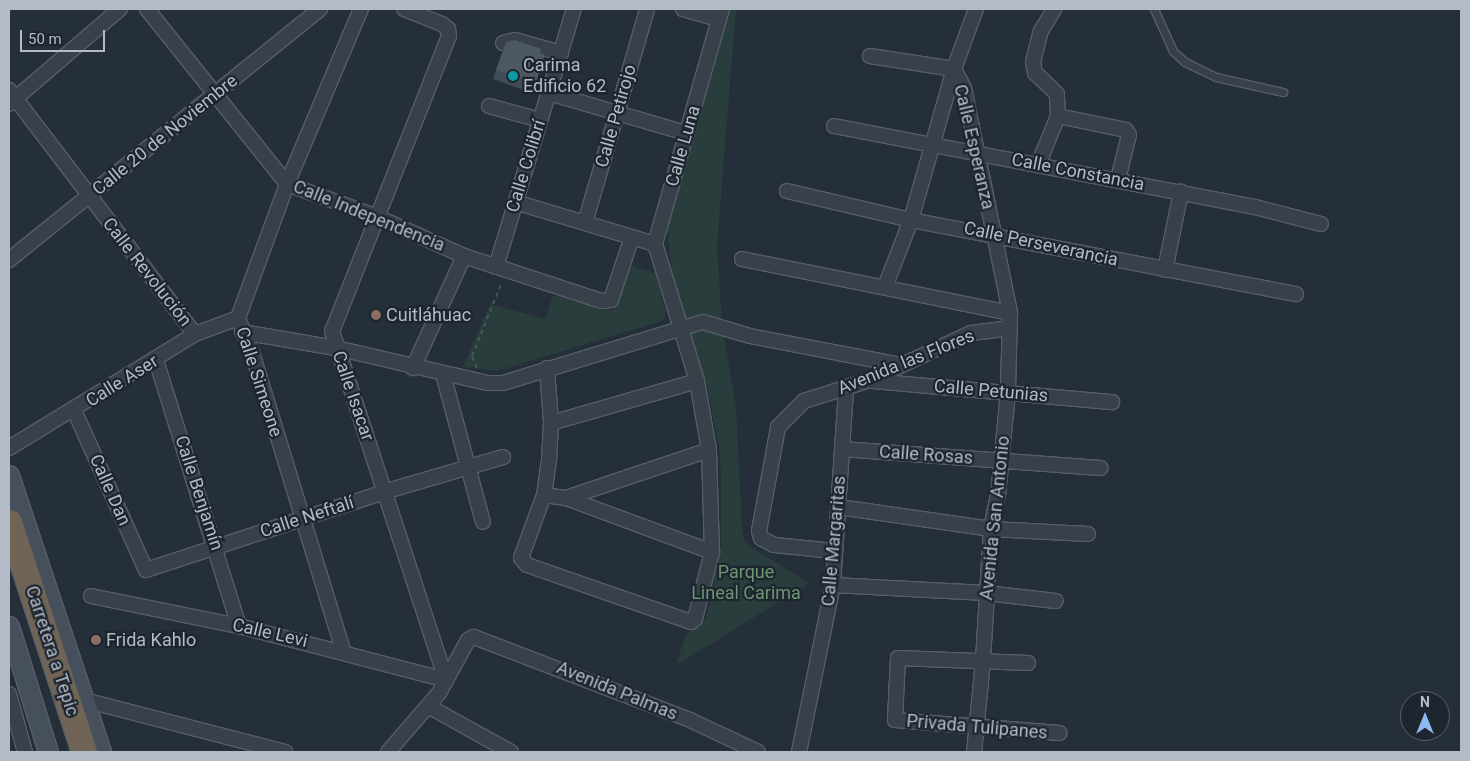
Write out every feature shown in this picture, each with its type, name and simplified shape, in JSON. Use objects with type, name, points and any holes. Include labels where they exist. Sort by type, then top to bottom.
[{"type":"highway","name":"Carretera a Tepic","points":[[9,522],[84,752]]},
{"type":"highway","name":"Carretera a Tepic","points":[[9,566],[68,752]]},
{"type":"main road","points":[[9,476],[100,752]]},
{"type":"main road","points":[[9,626],[48,752]]},
{"type":"street","points":[[11,98],[120,9]]},
{"type":"street","name":"Calle Independencia","points":[[147,9],[214,96],[287,184],[375,216],[464,256],[606,302],[611,300],[632,237]]},
{"type":"street","name":"Calle 20 de Noviembre","points":[[9,260],[320,9]]},
{"type":"street","name":"Calle Simeone","points":[[343,650],[252,354],[238,318],[287,184],[361,9]]},
{"type":"street","name":"Calle Isacar","points":[[404,9],[448,29],[449,36],[375,216],[332,331],[336,348],[387,491],[446,680]]},
{"type":"street","name":"Calle Colibrí","points":[[501,269],[516,202],[574,9]]},
{"type":"street","name":"Calle Petirojo","points":[[585,223],[648,9]]},
{"type":"street","points":[[682,9],[720,14]]},
{"type":"street","points":[[885,287],[911,220],[954,69],[976,9]]},
{"type":"street","points":[[1038,164],[1058,116],[1057,94],[1035,73],[1033,62],[1042,31],[1054,9]]},
{"type":"street","name":"Calle Luna","points":[[544,495],[522,558],[527,565],[691,622],[695,618],[712,552],[709,450],[697,381],[665,284],[655,244],[720,14]]},
{"type":"street","points":[[503,43],[515,40],[561,53]]},
{"type":"street","points":[[870,56],[954,69]]},
{"type":"street","name":"Calle Esperanza","points":[[954,69],[964,88],[1010,313]]},
{"type":"street","points":[[549,93],[686,133]]},
{"type":"street","name":"Calle Revolución","points":[[11,98],[195,334]]},
{"type":"street","points":[[488,106],[540,120]]},
{"type":"street","points":[[1058,116],[1126,130],[1129,135],[1118,179]]},
{"type":"street","name":"Calle Constancia","points":[[834,126],[1118,179],[1320,224]]},
{"type":"street","name":"Calle Perseverancia","points":[[787,191],[911,220],[994,233],[1166,270],[1296,294]]},
{"type":"street","points":[[1166,270],[1181,192]]},
{"type":"street","points":[[516,202],[655,244]]},
{"type":"street","points":[[414,368],[464,256]]},
{"type":"street","points":[[742,259],[1010,313]]},
{"type":"street","name":"Avenida San Antonio","points":[[974,752],[984,661],[990,529],[1002,460],[1008,392],[1010,313]]},
{"type":"street","name":"Calle Aser","points":[[9,448],[156,360],[195,334],[238,318]]},
{"type":"street","points":[[242,332],[336,348],[414,368],[477,381],[503,383],[679,327],[703,322],[750,336],[900,364]]},
{"type":"street","name":"Avenida las Flores","points":[[834,551],[766,543],[759,531],[778,427],[804,401],[870,380],[900,364],[971,333],[1010,328]]},
{"type":"street","name":"Calle Benjamín","points":[[156,360],[216,546],[239,626]]},
{"type":"street","points":[[547,368],[551,423],[544,495],[566,498],[712,552]]},
{"type":"street","points":[[443,374],[483,522]]},
{"type":"street","name":"Calle Petunias","points":[[870,380],[1112,402]]},
{"type":"street","points":[[551,423],[697,381]]},
{"type":"street","name":"Calle Margaritas","points":[[799,752],[833,585],[846,388]]},
{"type":"street","name":"Calle Dan","points":[[74,410],[146,570]]},
{"type":"street","name":"Calle Rosas","points":[[842,449],[1100,468]]},
{"type":"street","points":[[566,498],[709,450]]},
{"type":"street","name":"Calle Neftalí","points":[[146,570],[387,491],[503,457]]},
{"type":"street","points":[[839,507],[990,529],[1088,534]]},
{"type":"street","points":[[833,585],[986,593],[1056,601]]},
{"type":"street","name":"Calle Levi","points":[[91,596],[239,626],[343,650],[446,680]]},
{"type":"street","name":"Avenida Palmas","points":[[446,680],[468,640],[474,636],[681,717],[758,752]]},
{"type":"street","name":"Privada Tulipanes","points":[[984,661],[898,658],[895,720],[1059,733]]},
{"type":"street","points":[[984,661],[1028,663]]},
{"type":"street","points":[[388,752],[428,706],[446,680]]},
{"type":"street","points":[[9,694],[14,737],[25,752]]},
{"type":"street","points":[[84,700],[285,752]]},
{"type":"street","points":[[428,706],[511,752]]},
{"type":"lane","points":[[1154,9],[1173,51],[1185,62],[1216,77],[1283,92]]},
{"type":"path","points":[[477,381],[479,370],[472,356],[501,269]]},
{"type":"green space","name":"Parque Lineal Carima","points":[[727,9],[736,9],[717,245],[722,324],[736,408],[742,528],[744,541],[809,583],[680,663],[677,661],[686,635],[705,620],[709,605],[721,545],[721,480],[720,453],[708,391],[673,280],[667,228]]},
{"type":"green space","points":[[631,266],[655,273],[666,312],[662,321],[497,371],[463,367],[490,304],[545,319],[553,295],[612,311]]},
{"type":"building","points":[[515,40],[541,49],[540,53],[545,55],[536,83],[496,70],[506,42]]},
{"type":"place","name":"Carima Edificio 62","points":[[513,76]]},
{"type":"place","name":"Cuitláhuac","points":[[376,315]]},
{"type":"place","name":"Frida Kahlo","points":[[96,640]]}]
